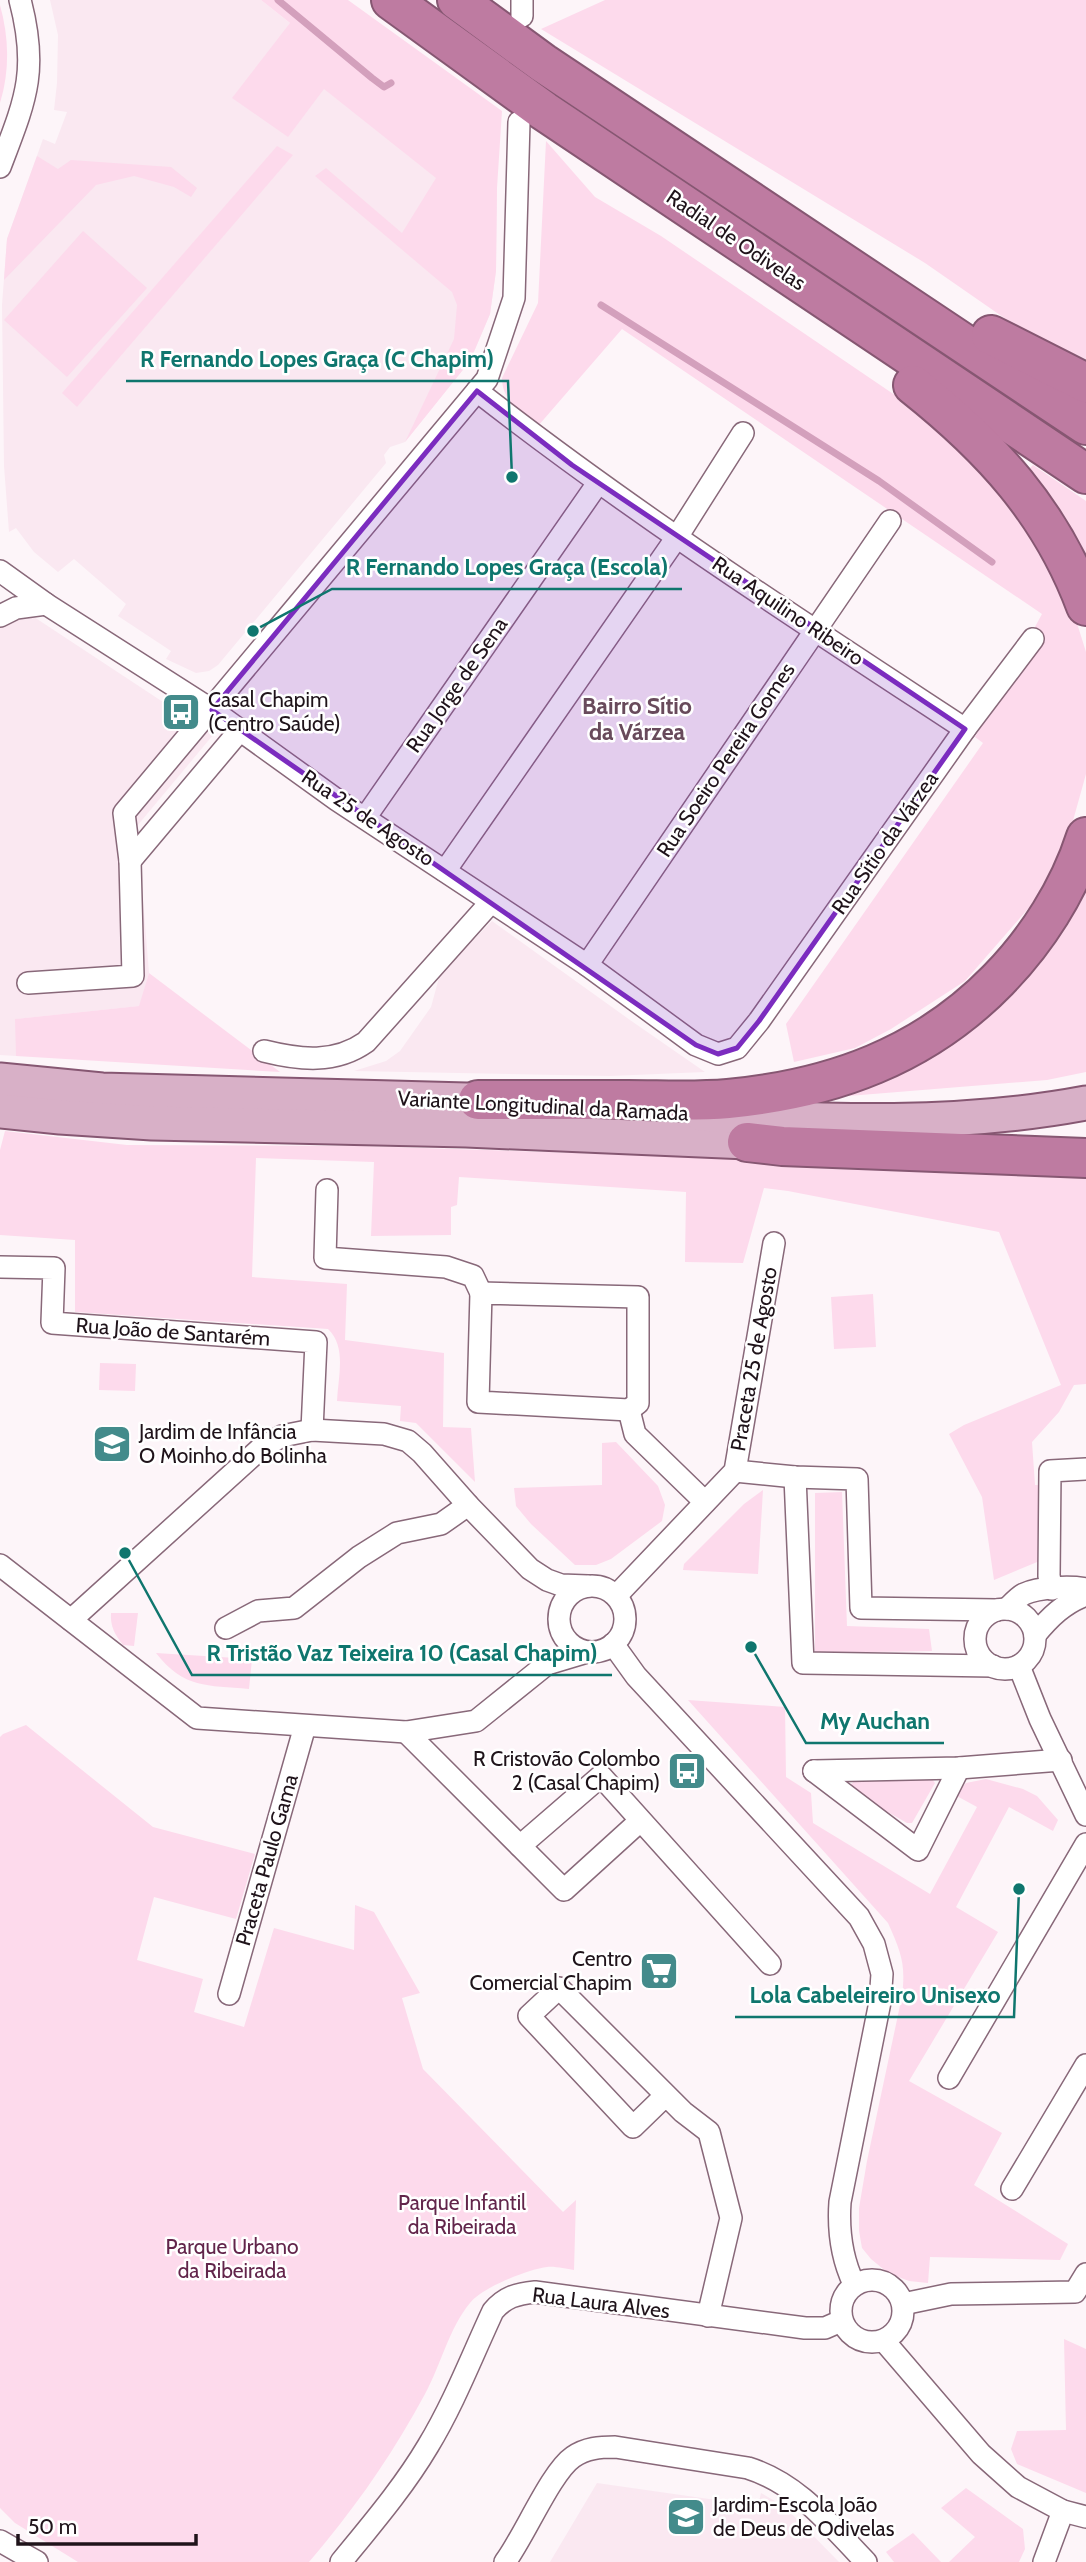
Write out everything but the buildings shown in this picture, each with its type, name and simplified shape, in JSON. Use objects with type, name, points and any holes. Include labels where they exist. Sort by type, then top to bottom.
[{"type":"highway","name":"Radial de Odivelas","points":[[391,0],[531,116],[1086,474]]},
{"type":"highway","name":"Radial de Odivelas","points":[[457,0],[511,14],[566,78],[1086,425]]},
{"type":"highway","points":[[511,14],[993,336],[1086,383]]},
{"type":"highway","points":[[531,116],[643,198],[873,355],[946,411],[1012,477],[1036,508],[1076,579],[1086,606]]},
{"type":"highway","points":[[478,1100],[727,1099],[801,1088],[848,1075],[888,1059],[923,1042],[954,1021],[1015,963],[1041,928],[1059,897],[1074,869],[1086,837]]},
{"type":"highway","points":[[747,1142],[782,1146],[1086,1158]]},
{"type":"main road","name":"Variante Longitudinal da Ramada","points":[[0,1080],[102,1090],[478,1100],[754,1117],[896,1120],[1010,1114],[1086,1103]]},
{"type":"main road","name":"Variante Longitudinal da Ramada","points":[[0,1111],[152,1123],[466,1130],[747,1142],[958,1141],[1057,1132],[1086,1126]]},
{"type":"street","points":[[0,167],[23,104],[30,67],[28,32],[20,0]]},
{"type":"street","points":[[28,983],[133,976],[130,860],[124,813],[487,379],[514,298],[531,116]]},
{"type":"street","name":"Rua Aquilino Ribeiro","points":[[477,391],[598,483],[965,729]]},
{"type":"street","points":[[445,871],[677,537],[743,433]]},
{"type":"street","name":"Rua Jorge de Sena","points":[[365,818],[598,483]]},
{"type":"street","name":"Rua Soeiro Pereira Gomes","points":[[587,965],[890,521]]},
{"type":"street","name":"Rua 25 de Agosto","points":[[0,571],[46,604],[212,710],[365,818],[587,965],[696,1045],[718,1054],[737,1048]]},
{"type":"street","points":[[0,616],[16,608],[46,604]]},
{"type":"street","name":"Rua Sítio da Várzea","points":[[737,1048],[782,990],[965,729],[1033,639]]},
{"type":"street","points":[[130,860],[241,730]]},
{"type":"street","points":[[264,1051],[282,1056],[313,1058],[350,1053],[366,1042],[491,902]]},
{"type":"street","points":[[327,1190],[325,1258],[446,1268],[472,1276],[481,1293],[478,1402],[629,1410],[638,1403],[638,1297],[481,1293]]},
{"type":"street","name":"Praceta 25 de Agosto","points":[[616,1596],[735,1471],[774,1243]]},
{"type":"street","name":"Rua João de Santarém","points":[[0,1267],[54,1268],[52,1323],[316,1342],[312,1430]]},
{"type":"street","points":[[629,1410],[635,1434],[705,1502]]},
{"type":"street","points":[[0,1564],[71,1620],[197,1718],[406,1732],[476,1721],[547,1664],[587,1652],[601,1651],[613,1644],[621,1634],[625,1621],[623,1608],[616,1596],[608,1590],[561,1585],[530,1569],[408,1441],[384,1434],[312,1430],[282,1436],[260,1449],[71,1620]]},
{"type":"street","points":[[1052,1589],[1049,1576],[1050,1471],[1086,1469]]},
{"type":"street","points":[[735,1471],[857,1479],[861,1608],[1017,1611],[1032,1625],[1035,1635],[1032,1653],[1019,1666],[1010,1669],[803,1663],[795,1477]]},
{"type":"street","points":[[226,1628],[258,1611],[294,1608],[359,1557],[397,1533],[441,1524],[468,1505]]},
{"type":"street","points":[[587,1652],[568,1643],[559,1623],[563,1603],[569,1594],[588,1586]]},
{"type":"street","points":[[993,1667],[984,1661],[975,1642],[975,1632],[980,1622],[1024,1594],[1075,1587],[1086,1589]]},
{"type":"street","points":[[1035,1635],[1051,1616],[1072,1600],[1086,1595]]},
{"type":"street","points":[[613,1644],[636,1676],[859,1917],[874,1944],[882,1974],[880,2002],[840,2202],[838,2228],[847,2270],[854,2284]]},
{"type":"street","points":[[1019,1666],[1040,1719],[1086,1815]]},
{"type":"street","name":"Praceta Paulo Gama","points":[[229,1994],[305,1726]]},
{"type":"street","points":[[406,1732],[564,1890],[640,1821]]},
{"type":"street","points":[[959,1768],[918,1850],[814,1771],[959,1768],[1061,1760]]},
{"type":"street","points":[[520,1846],[601,1776],[770,1964]]},
{"type":"street","points":[[949,2078],[1086,1844]]},
{"type":"street","points":[[666,2095],[633,2127],[529,2016],[559,1988],[666,2095],[709,2132],[730,2218],[708,2316]]},
{"type":"street","points":[[1012,2189],[1086,2065]]},
{"type":"street","points":[[904,2304],[951,2294],[1075,2292],[1086,2274]]},
{"type":"street","points":[[874,2279],[892,2286],[904,2304],[901,2326],[884,2341],[866,2343],[850,2335],[841,2321],[842,2300],[854,2284],[874,2279]]},
{"type":"street","name":"Rua Laura Alves","points":[[341,2562],[400,2490],[429,2446],[493,2311],[503,2299],[520,2293],[534,2292],[805,2328],[825,2328],[841,2321]]},
{"type":"street","points":[[884,2341],[981,2454],[1018,2487],[1063,2511],[1086,2516]]},
{"type":"street","points":[[505,2562],[562,2467],[573,2456],[589,2449],[615,2447],[748,2468],[766,2474],[805,2499],[866,2562]]},
{"type":"street","points":[[1044,2562],[1063,2511]]},
{"type":"street","points":[[0,2542],[34,2561]]},
{"type":"highlighted area","points":[[477,391],[572,465],[965,729],[759,1021],[737,1048],[718,1054],[696,1045],[212,710]]},
{"type":"shaded area","points":[[50,0],[261,0],[497,188],[496,271],[490,314],[470,361],[405,442],[390,447],[384,455],[386,463],[218,665],[209,671],[196,673],[166,659],[171,651],[118,616],[126,604],[74,559],[58,572],[34,552],[16,528],[9,532],[4,466],[2,305],[7,239],[43,139],[55,144],[67,112],[54,110],[58,35]]},
{"type":"shaded area","points":[[34,617],[213,735],[137,826],[149,973],[140,1006],[16,1019],[16,1056],[0,1055],[0,618]]},
{"type":"shaded area","points":[[492,921],[705,1072],[610,1076],[354,1071],[386,1061],[400,1051],[431,1007],[440,974]]},
{"type":"shaded area","name":"Jardim-Escola João de Deus de Odivelas","points":[[597,2483],[758,2506],[761,2493],[785,2507],[839,2562],[550,2562]]},
{"type":"green space","points":[[261,0],[348,0],[502,111],[497,188],[496,271],[490,314],[470,361],[405,442],[454,339],[457,305],[452,292],[315,176],[326,168],[402,233],[436,178],[324,89],[288,137],[232,98],[290,23]]},
{"type":"green space","points":[[605,0],[1086,0],[1086,359],[1026,333],[925,263],[541,29]]},
{"type":"green space","points":[[0,5],[7,54],[0,103]]},
{"type":"green space","points":[[546,141],[595,197],[661,236],[911,406],[990,473],[1065,585],[1086,652],[1086,774],[1064,853],[1041,894],[965,981],[891,1029],[855,1048],[794,1062],[786,1024],[983,743],[975,737],[1042,614],[622,329],[538,426],[514,406],[505,394],[502,378],[538,303]]},
{"type":"green space","points":[[277,146],[293,155],[77,407],[62,393]]},
{"type":"green space","points":[[37,156],[58,169],[71,160],[171,167],[197,188],[191,197],[174,187],[134,176],[96,185],[4,280],[7,239]]},
{"type":"green space","points":[[83,231],[147,288],[67,377],[4,320]]},
{"type":"green space","points":[[1033,465],[1086,501],[1086,570],[1068,525],[1029,469]]},
{"type":"green space","points":[[1086,874],[1086,1072],[1047,1080],[836,1097],[868,1078]]},
{"type":"green space","points":[[149,973],[280,1072],[16,1056],[15,1019],[139,1006]]},
{"type":"green space","points":[[5,1131],[127,1145],[362,1146],[799,1160],[1086,1173],[1086,1384],[1074,1385],[1059,1412],[1032,1442],[1035,1485],[1041,1485],[1042,1560],[994,1580],[982,1497],[949,1434],[964,1425],[1061,1385],[999,1232],[764,1188],[743,1263],[685,1262],[686,1192],[459,1177],[457,1205],[451,1207],[451,1235],[371,1236],[374,1162],[256,1158],[252,1277],[347,1284],[345,1340],[444,1353],[443,1427],[471,1428],[475,1482],[416,1423],[400,1421],[401,1406],[337,1401],[340,1372],[338,1344],[328,1329],[75,1312],[75,1240],[0,1235],[0,1150]]},
{"type":"green space","points":[[873,1294],[876,1347],[834,1349],[831,1297]]},
{"type":"green space","points":[[100,1363],[136,1364],[135,1391],[99,1390]]},
{"type":"green space","points":[[616,1442],[658,1486],[665,1505],[662,1521],[611,1559],[596,1565],[575,1565],[531,1524],[516,1506],[514,1488],[602,1485],[602,1443]]},
{"type":"green space","points":[[763,1490],[758,1574],[683,1570],[684,1564],[744,1504]]},
{"type":"green space","points":[[842,1492],[847,1626],[929,1629],[932,1651],[815,1653],[815,1493]]},
{"type":"green space","points":[[111,1613],[138,1613],[134,1646],[123,1645],[115,1634]]},
{"type":"green space","points":[[156,1653],[252,1659],[249,1689],[197,1683],[176,1673]]},
{"type":"green space","points":[[688,1700],[785,1707],[786,1777],[811,1793],[813,1823],[930,1894],[977,1807],[955,1795],[966,1783],[986,1779],[1023,1789],[1037,1796],[1058,1820],[1053,1831],[1009,1807],[956,1907],[998,1932],[909,2081],[1002,2133],[974,2185],[1068,2244],[1060,2260],[930,2257],[928,2283],[909,2281],[888,2273],[862,2248],[859,2208],[902,1996],[903,1966],[899,1950],[888,1923]]},
{"type":"green space","name":"Parque Urbano da Ribeirada","points":[[26,1725],[153,1827],[255,1854],[236,1919],[154,1897],[137,1960],[203,1979],[194,2012],[244,2027],[274,1928],[354,1950],[355,1905],[374,1912],[420,1993],[402,1998],[423,2069],[563,2212],[576,2200],[574,2270],[550,2267],[529,2271],[484,2291],[470,2303],[456,2324],[431,2383],[399,2439],[357,2502],[309,2562],[78,2562],[15,2523],[0,2508],[0,1737]]},
{"type":"green space","points":[[931,1778],[935,1783],[912,1823],[907,1823],[853,1792],[851,1784],[856,1780]]},
{"type":"green space","points":[[1064,2339],[1086,2349],[1086,2493],[1017,2464],[1011,2449],[1017,2431],[1066,2430]]},
{"type":"green space","points":[[966,2488],[1023,2529],[1025,2549],[1019,2562],[949,2562],[975,2537],[941,2508]]},
{"type":"green space","points":[[913,2533],[941,2562],[894,2562],[886,2552]]},
{"type":"waterway","points":[[278,0],[384,87],[391,83]]},
{"type":"waterway","points":[[601,305],[879,481],[992,562]]},
{"type":"place","name":"R Fernando Lopes Graça (C Chapim)","points":[[512,477]]},
{"type":"place","name":"R Fernando Lopes Graça (Escola)","points":[[253,631]]},
{"type":"place","name":"Casal Chapim (Centro Saúde)","points":[[181,712]]},
{"type":"place","name":"Jardim de Infância O Moinho do Bolinha","points":[[112,1444]]},
{"type":"place","name":"R Tristão Vaz Teixeira 10 (Casal Chapim)","points":[[125,1553]]},
{"type":"place","name":"My Auchan","points":[[751,1647]]},
{"type":"place","name":"R Cristovão Colombo 2 (Casal Chapim)","points":[[687,1771]]},
{"type":"place","name":"Lola Cabeleireiro Unisexo","points":[[1019,1889]]},
{"type":"place","name":"Centro Comercial Chapim","points":[[659,1971]]},
{"type":"place","name":"Jardim-Escola João de Deus de Odivelas","points":[[686,2517]]},
{"type":"district","name":"Bairro Sítio da Várzea","points":[[637,719]]},
{"type":"park label","name":"Parque Infantil da Ribeirada","points":[[462,2215]]}]
